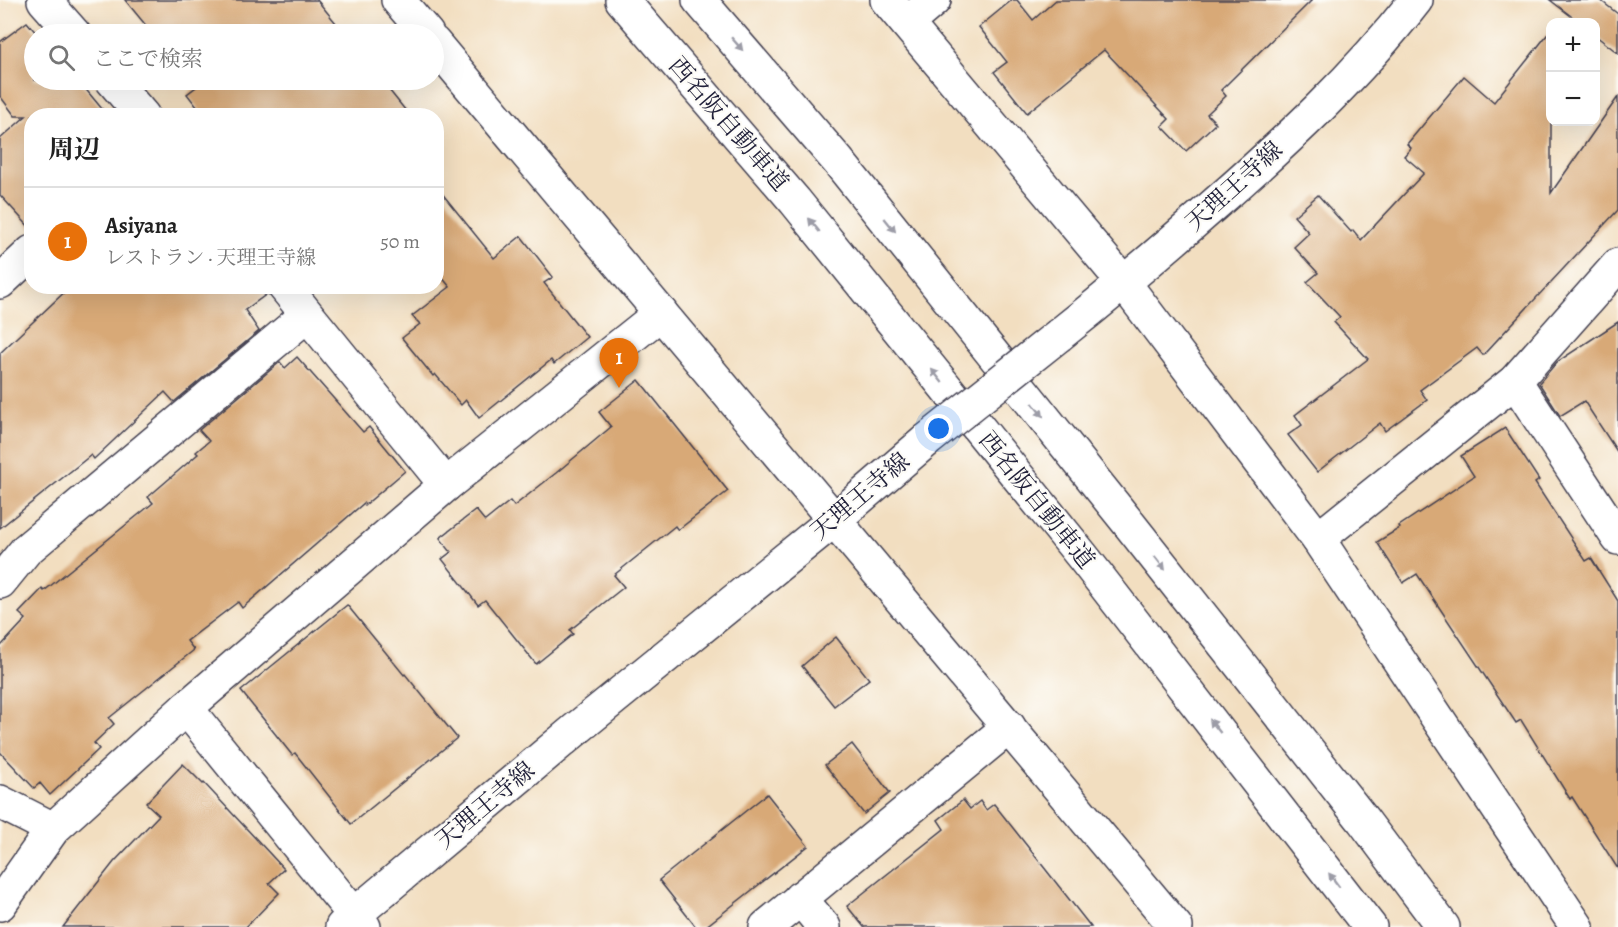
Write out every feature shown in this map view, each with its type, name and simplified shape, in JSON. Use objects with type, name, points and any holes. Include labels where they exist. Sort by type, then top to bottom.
[{"type":"main road","points":[[44,0],[65,24]]},
{"type":"main road","points":[[398,0],[418,24]]},
{"type":"main road","name":"西名阪自動車道","points":[[622,0],[795,201],[1068,538],[1370,927]]},
{"type":"main road","points":[[699,0],[861,189],[1363,820],[1443,927]]},
{"type":"main road","points":[[934,0],[897,12],[1124,284],[1318,539],[1577,927]]},
{"type":"main road","name":"天理王寺線","points":[[353,923],[575,730],[834,520],[927,440],[1124,284],[1269,157],[1319,109],[1366,59],[1416,0]]},
{"type":"main road","points":[[444,55],[1176,927]]},
{"type":"main road","points":[[121,90],[136,108]]},
{"type":"main road","points":[[0,282],[24,260]]},
{"type":"main road","points":[[1318,539],[1515,381],[1618,266]]},
{"type":"main road","points":[[290,294],[446,485]]},
{"type":"main road","points":[[0,904],[53,829],[186,708],[446,485],[661,313]]},
{"type":"main road","points":[[0,582],[26,550],[307,315]]},
{"type":"main road","points":[[1515,381],[1618,538]]},
{"type":"main road","points":[[186,708],[353,923]]},
{"type":"main road","points":[[766,927],[1009,727]]},
{"type":"main road","points":[[0,802],[53,829]]},
{"type":"main road","points":[[800,898],[824,927]]},
{"type":"building","points":[[125,0],[317,0],[337,24],[145,24]]},
{"type":"building","points":[[1012,0],[1017,0],[1033,20],[1056,0],[1312,0],[1221,90],[1226,96],[1207,114],[1216,123],[1186,151],[1162,126],[1169,119],[1104,50],[1027,113],[994,72],[1007,62],[979,27]]},
{"type":"building","points":[[1550,0],[1600,0],[1618,14],[1618,53],[1600,39],[1600,18],[1574,18]]},
{"type":"building","points":[[24,24],[24,90],[86,90],[101,108],[24,108],[24,116],[15,116],[0,96],[0,42]]},
{"type":"building","points":[[1546,36],[1546,126],[1551,126],[1551,193],[1598,126],[1600,126],[1618,97],[1618,210],[1483,355],[1477,348],[1420,390],[1427,400],[1385,431],[1380,423],[1317,472],[1288,435],[1302,425],[1295,415],[1368,359],[1334,322],[1340,317],[1307,282],[1318,273],[1294,247],[1309,233],[1294,216],[1318,195],[1361,240],[1424,173],[1404,156],[1411,148],[1407,144],[1464,76],[1494,102]]},
{"type":"building","points":[[192,90],[389,90],[404,108],[198,108],[187,94]]},
{"type":"building","points":[[24,118],[24,221],[0,195],[0,139]]},
{"type":"building","points":[[444,196],[494,258],[521,236],[553,277],[544,283],[587,337],[554,364],[551,360],[479,418],[466,400],[461,405],[435,374],[433,376],[402,338],[420,324],[412,316],[444,294],[450,287],[444,280]]},
{"type":"building","points":[[63,294],[267,294],[245,310],[259,331],[174,402],[165,392],[94,459],[91,455],[0,528],[0,353]]},
{"type":"building","points":[[1618,322],[1618,453],[1584,401],[1560,416],[1539,383],[1557,362]]},
{"type":"building","points":[[297,357],[363,432],[369,427],[405,471],[365,505],[364,503],[242,608],[238,602],[187,641],[194,650],[109,718],[114,724],[94,743],[99,749],[50,795],[40,783],[34,788],[0,752],[0,647],[26,619],[19,613],[42,589],[44,591],[153,503],[148,497],[198,454],[196,452],[209,441],[199,430],[280,362],[285,368]]},
{"type":"building","points":[[639,380],[728,491],[678,530],[675,526],[614,575],[624,587],[570,630],[573,634],[536,664],[485,600],[478,605],[442,559],[451,552],[440,538],[476,510],[485,521],[510,501],[514,506],[556,473],[611,427],[599,412]]},
{"type":"building","points":[[1505,428],[1539,480],[1535,483],[1586,561],[1591,558],[1618,601],[1618,869],[1572,797],[1570,799],[1521,720],[1516,723],[1417,574],[1403,583],[1377,542],[1474,476],[1461,456]]},
{"type":"building","points":[[347,605],[457,738],[351,824],[295,753],[292,755],[241,691]]},
{"type":"building","points":[[836,637],[869,679],[834,706],[802,666]]},
{"type":"building","points":[[852,744],[890,793],[864,814],[825,765]]},
{"type":"building","points":[[183,764],[204,783],[284,869],[269,883],[279,893],[246,927],[63,927],[114,862],[159,815],[146,803]]},
{"type":"building","points":[[767,794],[808,846],[705,927],[696,927],[659,880]]},
{"type":"building","points":[[963,800],[970,809],[980,801],[986,810],[994,804],[1091,927],[864,927],[847,906],[944,829],[938,820]]},
{"type":"place","name":"Asiyana","points":[[619,388]]}]
